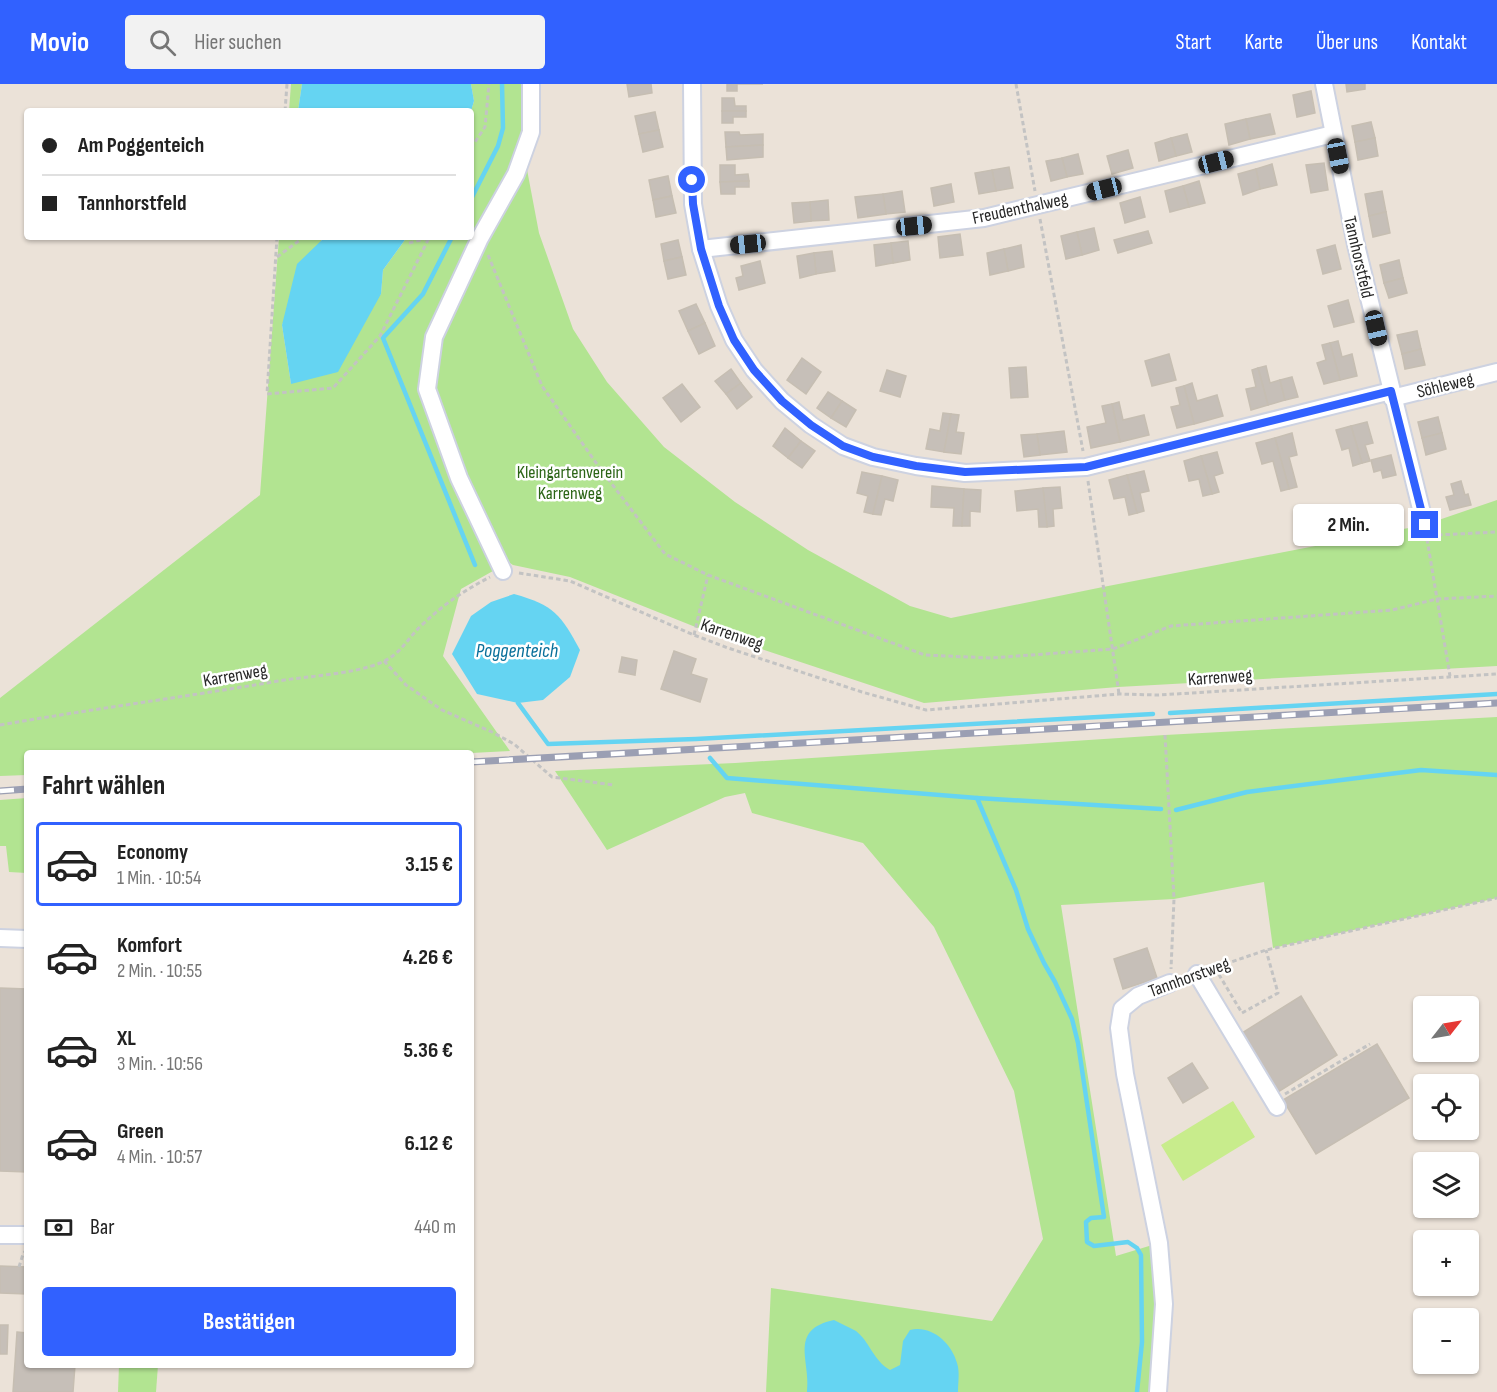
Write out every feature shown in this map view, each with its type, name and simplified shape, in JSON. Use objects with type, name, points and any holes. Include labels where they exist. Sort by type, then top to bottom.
[{"type":"street","points":[[503,571],[459,478],[427,389],[434,337],[480,238],[516,174],[531,132],[531,84]]},
{"type":"street","name":"Söhleweg","points":[[692,84],[693,204],[701,249],[719,306],[734,340],[754,370],[782,401],[811,425],[843,446],[873,457],[916,466],[965,472],[1086,467],[1391,394],[1497,372]]},
{"type":"street","name":"Tannhorstfeld","points":[[1324,84],[1356,245],[1426,530]]},
{"type":"street","name":"Freudenthalweg","points":[[701,249],[984,218],[1333,134]]},
{"type":"street","points":[[0,938],[24,939]]},
{"type":"street","points":[[1197,974],[1275,1104]]},
{"type":"street","name":"Tannhorstweg","points":[[1158,1392],[1164,1304],[1160,1243],[1125,1074],[1119,1028],[1122,1009],[1138,996],[1170,983]]},
{"type":"street","points":[[0,1235],[24,1236]]},
{"type":"path","points":[[285,108],[287,84]]},
{"type":"path","points":[[474,144],[485,127],[489,84]]},
{"type":"path","points":[[1016,84],[1086,467],[1119,694]]},
{"type":"path","points":[[480,238],[542,386],[665,554],[708,575],[925,655],[990,658],[1113,649],[1170,626],[1392,610],[1437,599],[1497,596]]},
{"type":"path","points":[[277,240],[267,394],[333,388],[380,336],[428,240]]},
{"type":"path","points":[[276,258],[300,240]]},
{"type":"path","points":[[409,243],[419,240]]},
{"type":"path","points":[[1450,676],[1426,530],[1497,532]]},
{"type":"path","name":"Karrenweg","points":[[0,725],[367,669],[400,652],[421,626],[463,591],[503,571],[570,581],[694,635],[862,692],[926,710],[1119,694],[1159,695],[1497,674]]},
{"type":"path","points":[[694,635],[708,575]]},
{"type":"path","points":[[384,661],[406,685],[442,710],[514,744],[552,777],[614,785]]},
{"type":"path","points":[[1165,735],[1174,899],[1170,983]]},
{"type":"path","name":"Tannhorstweg","points":[[1197,974],[1266,950],[1497,897]]},
{"type":"path","points":[[1215,968],[1242,1013],[1278,993],[1266,950]]},
{"type":"path","points":[[1275,1104],[1370,1044]]},
{"type":"path","points":[[19,1267],[24,1253]]},
{"type":"green space","points":[[291,84],[302,84],[298,108],[289,108]]},
{"type":"green space","name":"Kleingartenverein Karrenweg","points":[[471,84],[531,84],[525,159],[539,233],[573,329],[607,382],[664,447],[735,502],[808,550],[910,606],[951,618],[1424,525],[1497,500],[1497,666],[1118,687],[924,703],[698,628],[570,577],[513,565],[501,557],[500,567],[461,589],[443,656],[510,751],[474,753],[474,750],[24,750],[24,775],[0,776],[0,698],[260,495],[279,240],[322,240],[282,325],[291,384],[381,294],[383,270],[405,240],[474,240],[474,108],[472,108],[474,101]]},
{"type":"green space","points":[[1497,717],[1497,898],[1273,948],[1264,882],[1174,899],[1061,905],[1116,1256],[1159,1243],[1157,1392],[766,1392],[771,1288],[992,1321],[1043,1239],[1014,1091],[934,927],[863,843],[752,813],[745,793],[725,797],[607,850],[555,771],[735,763],[1165,735]]},
{"type":"green space","points":[[24,798],[24,873],[9,872],[6,846],[0,846],[0,800]]},
{"type":"green space","points":[[1233,1101],[1255,1137],[1183,1181],[1161,1145]]},
{"type":"green space","points":[[119,1368],[158,1368],[156,1392],[118,1392]]},
{"type":"water","points":[[302,84],[471,84],[474,101],[472,108],[298,108]]},
{"type":"water","points":[[322,240],[405,240],[383,270],[381,294],[338,372],[291,384],[282,325],[297,264]]},
{"type":"water","name":"Poggenteich","points":[[514,594],[539,602],[555,613],[580,650],[570,677],[543,700],[518,703],[477,694],[452,654],[471,616],[491,602]]},
{"type":"water","points":[[834,1320],[856,1331],[879,1361],[890,1370],[900,1365],[903,1341],[910,1330],[918,1329],[933,1333],[945,1342],[954,1355],[958,1370],[958,1392],[807,1392],[806,1339],[811,1331]]},
{"type":"building","points":[[627,84],[651,84],[652,93],[629,97]]},
{"type":"building","points":[[727,84],[737,84],[737,91],[727,91]]},
{"type":"building","points":[[1346,84],[1365,84],[1365,89],[1347,92]]},
{"type":"building","points":[[1311,91],[1315,113],[1297,117],[1293,95]]},
{"type":"building","points":[[722,98],[734,98],[735,106],[746,106],[746,111],[722,111]]},
{"type":"building","points":[[722,111],[746,111],[746,117],[733,117],[733,123],[722,123]]},
{"type":"building","points":[[655,112],[659,130],[639,134],[635,116]]},
{"type":"building","points":[[1270,114],[1275,134],[1250,139],[1246,119]]},
{"type":"building","points":[[1246,119],[1250,139],[1229,145],[1225,124]]},
{"type":"building","points":[[1371,122],[1375,138],[1355,142],[1352,126]]},
{"type":"building","points":[[659,130],[663,147],[643,152],[639,134]]},
{"type":"building","points":[[725,132],[739,132],[740,135],[763,134],[763,145],[726,147]]},
{"type":"building","points":[[1187,134],[1192,152],[1176,156],[1171,138]]},
{"type":"building","points":[[1171,138],[1176,156],[1159,161],[1155,143]]},
{"type":"building","points":[[1375,138],[1378,156],[1358,160],[1355,142]]},
{"type":"building","points":[[763,145],[763,157],[727,160],[726,147]]},
{"type":"building","points":[[1128,150],[1133,168],[1112,174],[1107,156]]},
{"type":"building","points":[[1078,154],[1083,174],[1067,177],[1062,158]]},
{"type":"building","points":[[1062,158],[1067,177],[1051,181],[1046,161]]},
{"type":"building","points":[[1324,163],[1328,190],[1311,193],[1306,165]]},
{"type":"building","points":[[1272,164],[1277,185],[1260,189],[1256,169]]},
{"type":"building","points":[[720,165],[735,165],[735,175],[748,174],[749,181],[720,182]]},
{"type":"building","points":[[1009,167],[1013,188],[996,191],[992,170]]},
{"type":"building","points":[[1256,169],[1260,189],[1243,195],[1238,174]]},
{"type":"building","points":[[992,170],[996,191],[979,194],[975,173]]},
{"type":"building","points":[[668,176],[672,196],[653,200],[649,180]]},
{"type":"building","points":[[749,181],[749,187],[735,187],[735,194],[721,194],[720,182]]},
{"type":"building","points":[[1199,181],[1205,203],[1189,207],[1183,186]]},
{"type":"building","points":[[951,184],[954,202],[934,206],[931,188]]},
{"type":"building","points":[[1183,186],[1189,207],[1170,212],[1165,191]]},
{"type":"building","points":[[902,191],[905,212],[886,214],[883,194]]},
{"type":"building","points":[[1382,191],[1386,212],[1369,216],[1365,194]]},
{"type":"building","points":[[883,194],[886,214],[858,218],[855,197]]},
{"type":"building","points":[[672,196],[676,213],[656,217],[653,200]]},
{"type":"building","points":[[1140,197],[1145,217],[1125,223],[1120,203]]},
{"type":"building","points":[[828,200],[829,220],[811,221],[810,202]]},
{"type":"building","points":[[810,202],[811,221],[794,223],[792,203]]},
{"type":"building","points":[[1386,212],[1390,233],[1373,237],[1369,216]]},
{"type":"building","points":[[1094,228],[1099,250],[1082,255],[1077,232]]},
{"type":"building","points":[[1148,231],[1152,243],[1118,253],[1114,240]]},
{"type":"building","points":[[1077,232],[1082,255],[1066,259],[1061,236]]},
{"type":"building","points":[[960,234],[963,255],[940,258],[938,237]]},
{"type":"building","points":[[678,240],[682,257],[664,261],[661,244]]},
{"type":"building","points":[[908,241],[910,260],[893,263],[891,243]]},
{"type":"building","points":[[891,243],[893,263],[876,266],[874,245]]},
{"type":"building","points":[[1021,245],[1024,267],[1008,271],[1004,249]]},
{"type":"building","points":[[1335,245],[1341,269],[1323,274],[1317,250]]},
{"type":"building","points":[[1004,249],[1008,271],[990,275],[987,253]]},
{"type":"building","points":[[832,251],[835,271],[816,274],[814,253]]},
{"type":"building","points":[[814,253],[816,274],[800,278],[797,256]]},
{"type":"building","points":[[682,257],[686,275],[668,279],[664,261]]},
{"type":"building","points":[[1399,260],[1403,278],[1384,283],[1380,265]]},
{"type":"building","points":[[760,261],[765,283],[739,290],[736,278],[743,276],[741,266]]},
{"type":"building","points":[[1403,278],[1407,293],[1389,298],[1384,283]]},
{"type":"building","points":[[1348,300],[1354,322],[1334,327],[1328,306]]},
{"type":"building","points":[[696,304],[705,323],[688,331],[679,311]]},
{"type":"building","points":[[705,323],[715,346],[699,354],[688,331]]},
{"type":"building","points":[[1417,331],[1421,349],[1402,354],[1397,335]]},
{"type":"building","points":[[1338,341],[1342,357],[1352,354],[1357,376],[1340,380],[1330,343]]},
{"type":"building","points":[[1330,343],[1340,380],[1324,384],[1317,363],[1326,360],[1322,345]]},
{"type":"building","points":[[1421,349],[1425,365],[1405,369],[1402,354]]},
{"type":"building","points":[[1169,354],[1176,380],[1152,386],[1145,361]]},
{"type":"building","points":[[802,358],[821,372],[806,394],[787,380]]},
{"type":"building","points":[[1266,366],[1270,383],[1280,380],[1285,400],[1268,405],[1258,368]]},
{"type":"building","points":[[1026,367],[1028,397],[1011,398],[1009,368]]},
{"type":"building","points":[[1258,368],[1268,405],[1251,410],[1246,389],[1256,387],[1252,370]]},
{"type":"building","points":[[731,369],[741,383],[726,394],[715,381]]},
{"type":"building","points":[[887,370],[906,376],[900,397],[880,391]]},
{"type":"building","points":[[1292,377],[1298,397],[1285,400],[1280,380]]},
{"type":"building","points":[[741,383],[752,397],[737,409],[726,394]]},
{"type":"building","points":[[1192,383],[1197,401],[1217,395],[1223,416],[1194,424],[1184,386]]},
{"type":"building","points":[[682,384],[700,407],[681,422],[663,398]]},
{"type":"building","points":[[1184,386],[1194,424],[1177,428],[1171,407],[1180,405],[1176,388]]},
{"type":"building","points":[[828,392],[842,401],[831,418],[817,408]]},
{"type":"building","points":[[842,401],[856,410],[846,427],[831,418]]},
{"type":"building","points":[[1119,402],[1123,420],[1144,415],[1149,435],[1120,442],[1112,404]]},
{"type":"building","points":[[1112,404],[1120,442],[1091,448],[1087,427],[1106,423],[1102,406]]},
{"type":"building","points":[[943,413],[951,414],[944,452],[926,449],[930,429],[940,431]]},
{"type":"building","points":[[951,414],[959,415],[956,432],[964,433],[961,454],[944,452]]},
{"type":"building","points":[[1438,417],[1442,433],[1422,438],[1418,422]]},
{"type":"building","points":[[1367,422],[1373,443],[1365,445],[1370,461],[1362,463],[1351,426]]},
{"type":"building","points":[[1351,426],[1362,463],[1353,466],[1349,448],[1342,450],[1336,430]]},
{"type":"building","points":[[785,428],[801,441],[788,458],[773,446]]},
{"type":"building","points":[[1064,431],[1067,452],[1040,455],[1037,434]]},
{"type":"building","points":[[1292,433],[1297,455],[1289,457],[1297,487],[1289,489],[1275,438]]},
{"type":"building","points":[[1442,433],[1446,449],[1426,455],[1422,438]]},
{"type":"building","points":[[1037,434],[1040,455],[1024,457],[1021,435]]},
{"type":"building","points":[[1275,438],[1289,489],[1281,491],[1273,461],[1262,464],[1256,443]]},
{"type":"building","points":[[801,441],[815,451],[802,468],[788,458]]},
{"type":"building","points":[[1217,452],[1223,473],[1214,476],[1219,492],[1212,494],[1201,456]]},
{"type":"building","points":[[1391,455],[1396,475],[1383,478],[1381,470],[1374,472],[1371,460]]},
{"type":"building","points":[[1201,456],[1212,494],[1203,496],[1199,479],[1189,481],[1184,461]]},
{"type":"building","points":[[1144,471],[1149,491],[1140,493],[1144,511],[1137,513],[1127,475]]},
{"type":"building","points":[[862,472],[882,476],[873,514],[864,512],[868,496],[857,493]]},
{"type":"building","points":[[1127,475],[1137,513],[1129,515],[1125,497],[1114,499],[1109,480]]},
{"type":"building","points":[[882,476],[898,480],[893,501],[885,499],[881,515],[873,514]]},
{"type":"building","points":[[1461,481],[1471,505],[1450,510],[1446,497],[1454,495],[1451,484]]},
{"type":"building","points":[[932,486],[964,489],[962,526],[953,526],[954,508],[931,507]]},
{"type":"building","points":[[1060,487],[1062,508],[1053,509],[1054,526],[1047,527],[1043,488]]},
{"type":"building","points":[[1043,488],[1047,527],[1039,527],[1038,509],[1017,511],[1015,491]]},
{"type":"building","points":[[964,489],[981,490],[980,512],[970,511],[970,526],[962,526]]},
{"type":"building","points":[[674,651],[696,659],[691,674],[707,679],[700,702],[661,689]]},
{"type":"building","points":[[622,657],[637,660],[635,675],[619,672]]},
{"type":"building","points":[[1147,948],[1157,978],[1123,989],[1114,959]]},
{"type":"building","points":[[0,988],[24,989],[24,1172],[0,1171]]},
{"type":"building","points":[[1301,996],[1337,1055],[1278,1092],[1242,1033]]},
{"type":"building","points":[[1377,1044],[1409,1098],[1316,1154],[1283,1100]]},
{"type":"building","points":[[1192,1063],[1208,1088],[1183,1103],[1168,1078]]},
{"type":"building","points":[[0,1266],[24,1267],[24,1294],[0,1293]]},
{"type":"building","points":[[0,1325],[8,1325],[7,1354],[0,1354]]},
{"type":"building","points":[[17,1332],[24,1333],[24,1368],[75,1368],[73,1392],[13,1392]]},
{"type":"waterway","points":[[474,193],[498,146],[503,128],[502,84]]},
{"type":"waterway","points":[[450,240],[423,294],[383,338],[475,565]]},
{"type":"waterway","points":[[1170,713],[1497,694]]},
{"type":"waterway","points":[[518,703],[548,744],[696,739],[1153,714]]},
{"type":"waterway","points":[[710,758],[727,778],[977,798],[1161,809]]},
{"type":"waterway","points":[[1176,810],[1247,792],[1421,770],[1497,775]]},
{"type":"waterway","points":[[977,798],[1016,890],[1028,929],[1072,1019],[1078,1043],[1104,1217],[1091,1218],[1086,1222],[1087,1242],[1094,1246],[1128,1242],[1137,1248],[1141,1255],[1142,1342],[1137,1392]]},
{"type":"railway","points":[[474,762],[1497,703]]},
{"type":"railway","points":[[0,791],[24,789]]},
{"type":"route","points":[[692,180],[693,204],[701,249],[719,306],[734,340],[754,370],[782,401],[811,425],[843,446],[873,457],[916,466],[965,472],[1086,467],[1391,391],[1425,525]]}]
